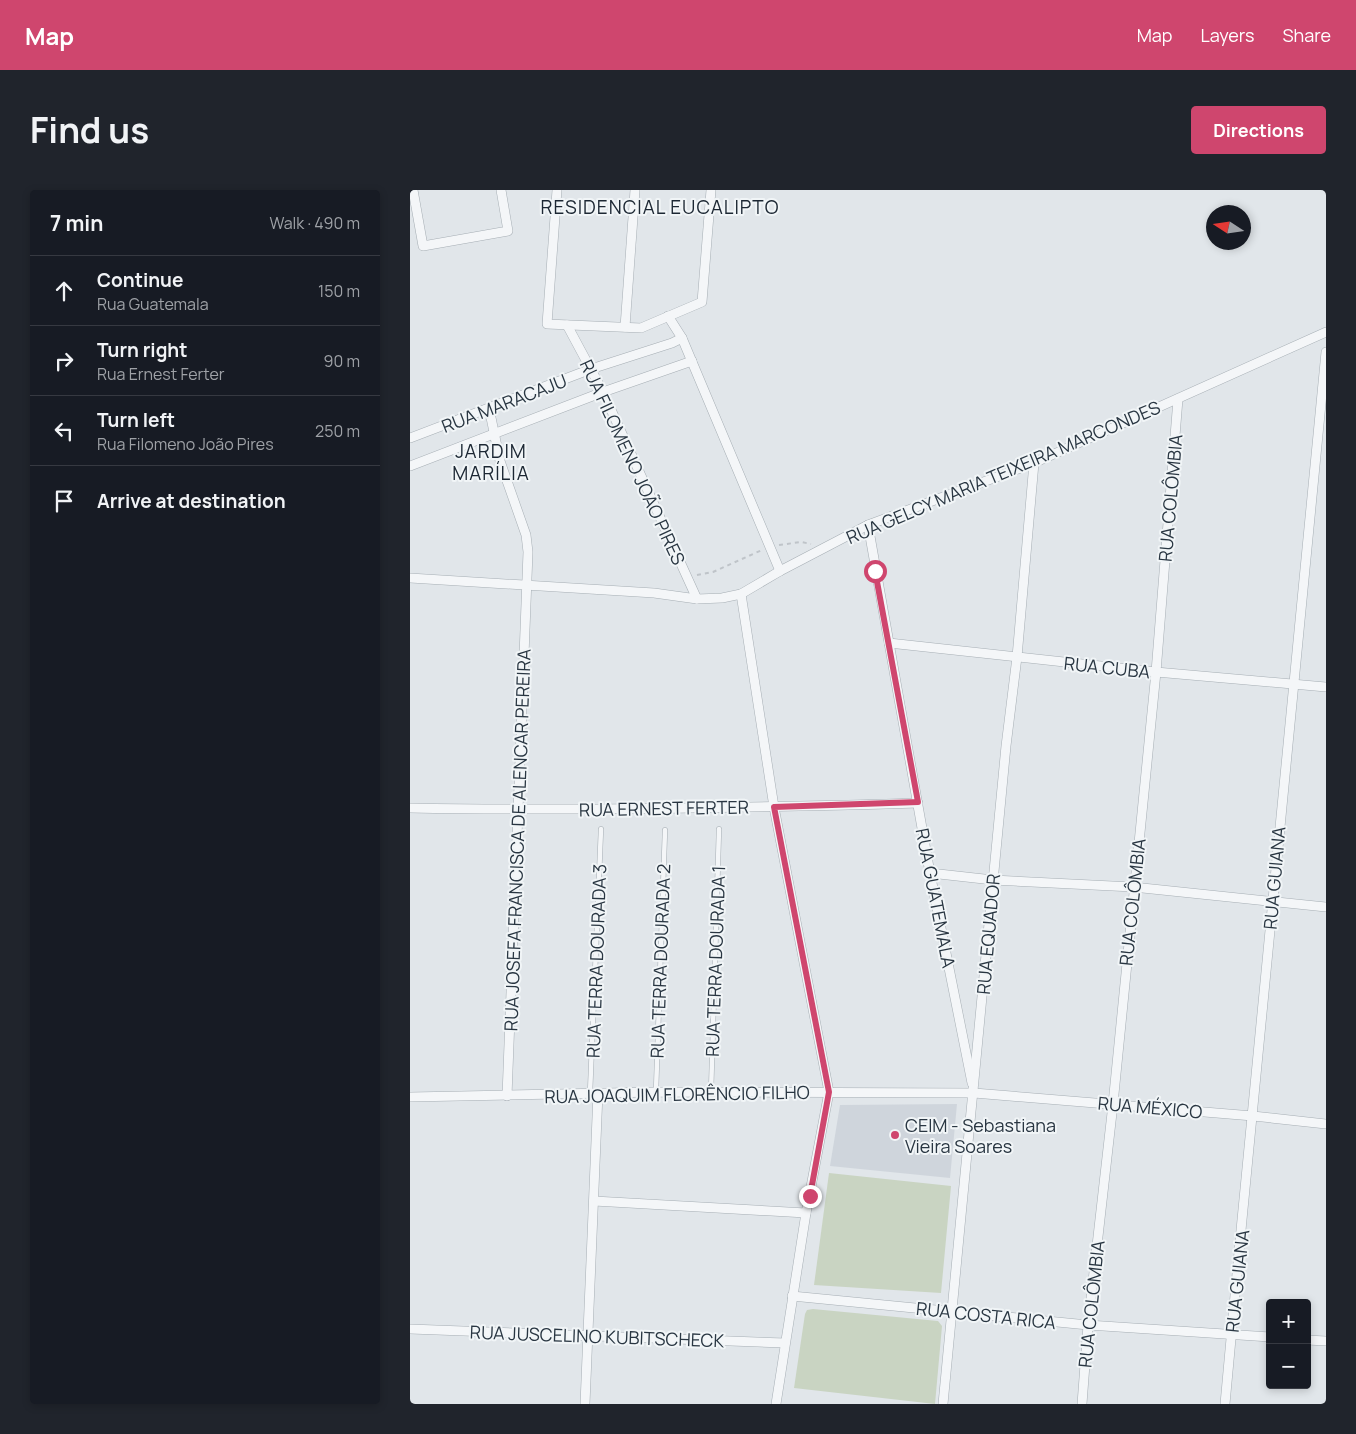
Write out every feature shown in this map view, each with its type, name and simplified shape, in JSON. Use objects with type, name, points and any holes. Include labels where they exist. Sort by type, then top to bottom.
[{"type":"street","points":[[414,190],[423,246],[508,231],[501,190]]},
{"type":"street","points":[[557,190],[547,324],[642,328],[702,302],[711,190]]},
{"type":"street","points":[[625,327],[635,190]]},
{"type":"street","points":[[668,316],[682,338],[780,571]]},
{"type":"street","name":"RUA FILOMENO JOÃO PIRES","points":[[567,325],[603,392],[698,599]]},
{"type":"street","name":"RUA GELCY MARIA TEIXEIRA MARCONDES","points":[[410,578],[654,593],[698,599],[722,598],[741,594],[780,571],[868,525],[1034,463],[1326,332]]},
{"type":"street","name":"RUA MARACAJU","points":[[410,438],[592,369],[682,338]]},
{"type":"street","name":"RUA GUIANA","points":[[1225,1404],[1253,1116],[1271,900],[1326,352]]},
{"type":"street","name":"RUA MARACAJU","points":[[410,466],[603,392],[692,361]]},
{"type":"street","name":"RUA COLÔMBIA","points":[[1082,1404],[1088,1325],[1113,1104],[1156,672],[1178,399]]},
{"type":"street","name":"RUA JOSEFA FRANCISCA DE ALENCAR PEREIRA","points":[[489,408],[500,460],[526,535],[528,552],[507,1096]]},
{"type":"street","name":"RUA EQUADOR","points":[[943,1404],[1034,463]]},
{"type":"street","name":"RUA GUATEMALA","points":[[868,525],[930,873],[974,1093]]},
{"type":"street","points":[[741,594],[774,807],[829,1092],[806,1213],[776,1404]]},
{"type":"street","name":"RUA CUBA","points":[[889,643],[1156,672],[1326,687]]},
{"type":"street","name":"RUA ERNEST FERTER","points":[[410,808],[518,810],[774,807],[918,802]]},
{"type":"street","points":[[930,873],[993,880],[1133,888],[1271,900],[1326,907]]},
{"type":"street","name":"RUA JOAQUIM FLORÊNCIO FILHO","points":[[410,1097],[656,1092],[974,1093]]},
{"type":"street","points":[[585,1404],[594,1201],[594,1093]]},
{"type":"street","name":"RUA MÉXICO","points":[[974,1093],[1253,1116],[1326,1124]]},
{"type":"street","points":[[594,1201],[806,1213]]},
{"type":"street","name":"RUA COSTA RICA","points":[[792,1296],[1088,1325],[1266,1337]]},
{"type":"street","name":"RUA JUSCELINO KUBITSCHECK","points":[[410,1329],[785,1343]]},
{"type":"street","points":[[1311,1340],[1326,1342]]},
{"type":"lane","name":"RUA TERRA DOURADA 3","points":[[594,1093],[601,829]]},
{"type":"lane","name":"RUA TERRA DOURADA 2","points":[[656,1092],[665,830]]},
{"type":"lane","name":"RUA TERRA DOURADA 1","points":[[711,1093],[719,830]]},
{"type":"path","points":[[687,577],[713,572],[770,547],[801,542],[826,548]]},
{"type":"shaded area","name":"CEIM - Sebastiana Vieira Soares","points":[[957,1104],[950,1178],[830,1166],[840,1105]]},
{"type":"green space","points":[[829,1173],[951,1186],[941,1293],[814,1285]]},
{"type":"green space","points":[[807,1310],[938,1321],[942,1326],[935,1404],[794,1388],[805,1314]]},
{"type":"place","name":"CEIM - Sebastiana Vieira Soares","points":[[895,1135]]},
{"type":"district","name":"RESIDENCIAL EUCALIPTO","points":[[660,207]]},
{"type":"district","name":"JARDIM MARÍLIA","points":[[491,462]]},
{"type":"route","points":[[810,1196],[829,1092],[774,807],[918,802],[875,571]]}]
